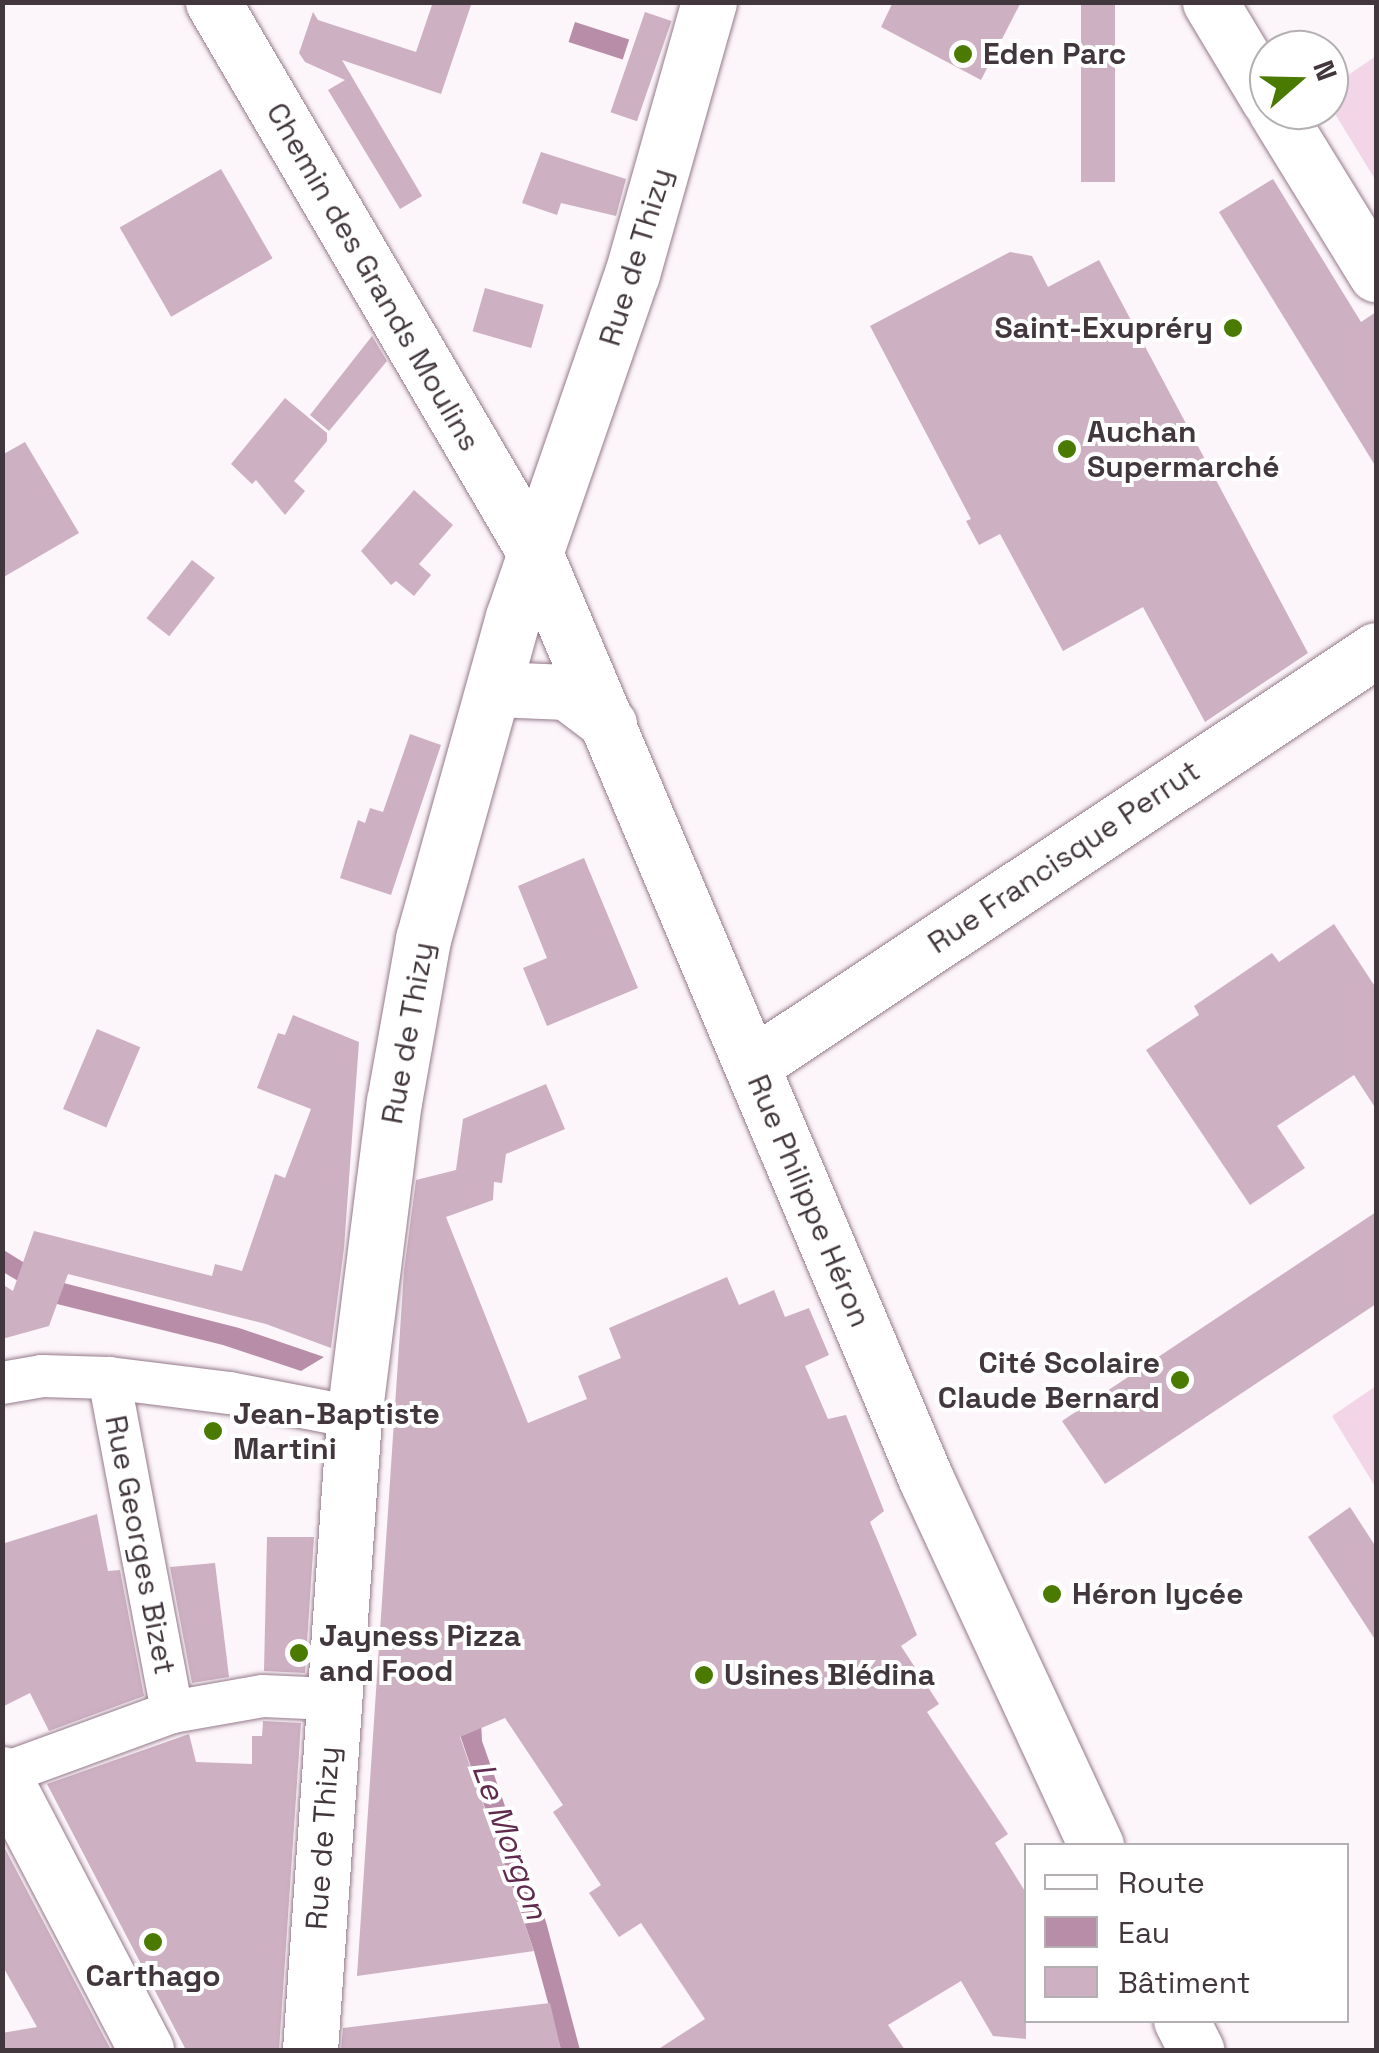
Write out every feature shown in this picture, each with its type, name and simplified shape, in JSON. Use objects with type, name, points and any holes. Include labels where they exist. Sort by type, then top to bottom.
[{"type":"street","name":"Chemin des Grands Moulins","points":[[214,2],[534,551]]},
{"type":"street","name":"Rue de Thizy","points":[[310,2050],[331,1700],[354,1417],[394,1102],[423,939],[534,551],[637,258],[702,27],[740,2]]},
{"type":"street","points":[[1210,2],[1249,67]]},
{"type":"street","points":[[1287,130],[1376,274]]},
{"type":"street","name":"Rue Philippe Héron","points":[[534,551],[982,1607],[1095,1843]]},
{"type":"street","name":"Rue Francisque Perrut","points":[[752,1065],[1376,650]]},
{"type":"street","points":[[495,689],[567,692],[608,724]]},
{"type":"street","points":[[2,1383],[42,1376],[109,1378],[230,1393],[354,1417]]},
{"type":"street","name":"Rue Georges Bizet","points":[[109,1378],[172,1712]]},
{"type":"street","points":[[146,2050],[3,1774],[172,1712],[264,1696],[331,1700]]},
{"type":"street","points":[[1183,2023],[1196,2050]]},
{"type":"shaded area","points":[[1376,56],[1376,181],[1345,130],[1349,130],[1349,74]]},
{"type":"shaded area","points":[[1376,1386],[1376,1488],[1332,1416]]},
{"type":"water","points":[[575,22],[629,40],[623,60],[569,42]]},
{"type":"water","points":[[2,1249],[52,1280],[239,1328],[324,1357],[301,1371],[223,1345],[57,1304],[3,1272]]},
{"type":"water","name":"Le Morgon","points":[[480,1704],[482,1741],[546,1922],[580,2050],[561,2050],[534,1951],[460,1735]]},
{"type":"building","points":[[433,2],[472,2],[441,94],[342,60],[422,196],[400,209],[328,90],[345,80],[305,62],[299,53],[313,12],[318,20],[416,52]]},
{"type":"building","name":"Eden Parc","points":[[893,2],[1021,2],[981,80],[881,27]]},
{"type":"building","points":[[1081,2],[1115,2],[1115,182],[1081,182]]},
{"type":"building","points":[[645,12],[671,21],[637,121],[610,112]]},
{"type":"building","points":[[541,152],[626,179],[616,216],[561,203],[557,215],[522,203]]},
{"type":"building","points":[[221,169],[272,258],[171,317],[120,228]]},
{"type":"building","points":[[1273,179],[1361,322],[1376,312],[1376,467],[1219,212]]},
{"type":"building","name":"Auchan Supermarché","points":[[1010,252],[1032,256],[1048,287],[1099,260],[1308,653],[1205,722],[1143,607],[1063,651],[1000,534],[979,545],[966,521],[971,519],[870,326]]},
{"type":"building","points":[[485,288],[544,305],[531,348],[473,331]]},
{"type":"building","points":[[372,336],[387,361],[329,431],[310,415]]},
{"type":"building","points":[[285,398],[327,433],[327,441],[294,481],[305,491],[285,515],[256,480],[252,484],[231,464]]},
{"type":"building","points":[[25,442],[79,533],[2,578],[2,455]]},
{"type":"building","points":[[414,490],[453,525],[419,564],[431,575],[414,596],[396,581],[391,585],[361,551]]},
{"type":"building","points":[[192,560],[215,578],[169,636],[146,618]]},
{"type":"building","points":[[410,734],[441,745],[391,895],[340,878],[358,820],[365,823],[370,808],[383,812]]},
{"type":"building","points":[[584,858],[638,988],[547,1026],[523,968],[547,958],[518,886]]},
{"type":"building","points":[[1334,924],[1376,988],[1376,1109],[1354,1075],[1277,1126],[1305,1168],[1250,1205],[1146,1050],[1199,1015],[1194,1006],[1272,953],[1279,962]]},
{"type":"building","points":[[293,1015],[359,1042],[344,1248],[331,1348],[266,1324],[68,1274],[49,1326],[2,1339],[2,1284],[13,1291],[34,1231],[212,1276],[215,1264],[242,1271],[275,1174],[285,1178],[311,1109],[257,1088],[278,1033],[285,1035]]},
{"type":"building","points":[[97,1029],[140,1047],[106,1127],[63,1109]]},
{"type":"building","name":"Usines Blédina","points":[[546,1084],[565,1129],[506,1154],[502,1183],[494,1182],[493,1200],[446,1217],[528,1423],[587,1399],[578,1376],[621,1358],[609,1328],[727,1277],[739,1305],[774,1290],[785,1317],[809,1308],[829,1355],[805,1366],[828,1419],[846,1415],[884,1511],[870,1522],[917,1635],[901,1646],[939,1704],[927,1712],[1008,1834],[995,1843],[1024,1890],[1026,2039],[993,2036],[961,1981],[888,2025],[905,2050],[657,2050],[705,2019],[641,1923],[619,1937],[589,1893],[601,1885],[553,1812],[563,1805],[505,1718],[460,1737],[534,1951],[357,1976],[404,1271],[416,1180],[456,1170],[463,1119]]},
{"type":"building","points":[[1376,1212],[1376,1304],[1105,1484],[1062,1421]]},
{"type":"building","points":[[1350,1507],[1376,1547],[1376,1641],[1308,1537]]},
{"type":"building","points":[[97,1514],[108,1571],[120,1570],[144,1696],[49,1731],[30,1693],[2,1707],[2,1544]]},
{"type":"building","points":[[267,1537],[314,1537],[305,1673],[264,1671]]},
{"type":"building","points":[[215,1563],[229,1677],[192,1683],[170,1567]]},
{"type":"building","points":[[263,1721],[301,1723],[279,2050],[186,2050],[47,1784],[189,1734],[196,1762],[252,1764],[252,1736],[262,1736]]},
{"type":"building","points":[[2,1843],[111,2050],[2,2050],[2,2033],[37,2027],[2,1965]]},
{"type":"building","points":[[550,2003],[561,2050],[341,2050],[343,2028]]},
{"type":"place","name":"Eden Parc","points":[[963,54]]},
{"type":"place","name":"Saint-Exupréry","points":[[1233,328]]},
{"type":"place","name":"Auchan Supermarché","points":[[1067,449]]},
{"type":"place","name":"Cité Scolaire Claude Bernard","points":[[1180,1380]]},
{"type":"place","name":"Jean-Baptiste Martini","points":[[213,1431]]},
{"type":"place","name":"Héron lycée","points":[[1052,1594]]},
{"type":"place","name":"Jayness Pizza and Food","points":[[299,1653]]},
{"type":"place","name":"Usines Blédina","points":[[704,1675]]},
{"type":"place","name":"Carthago","points":[[153,1942]]}]
